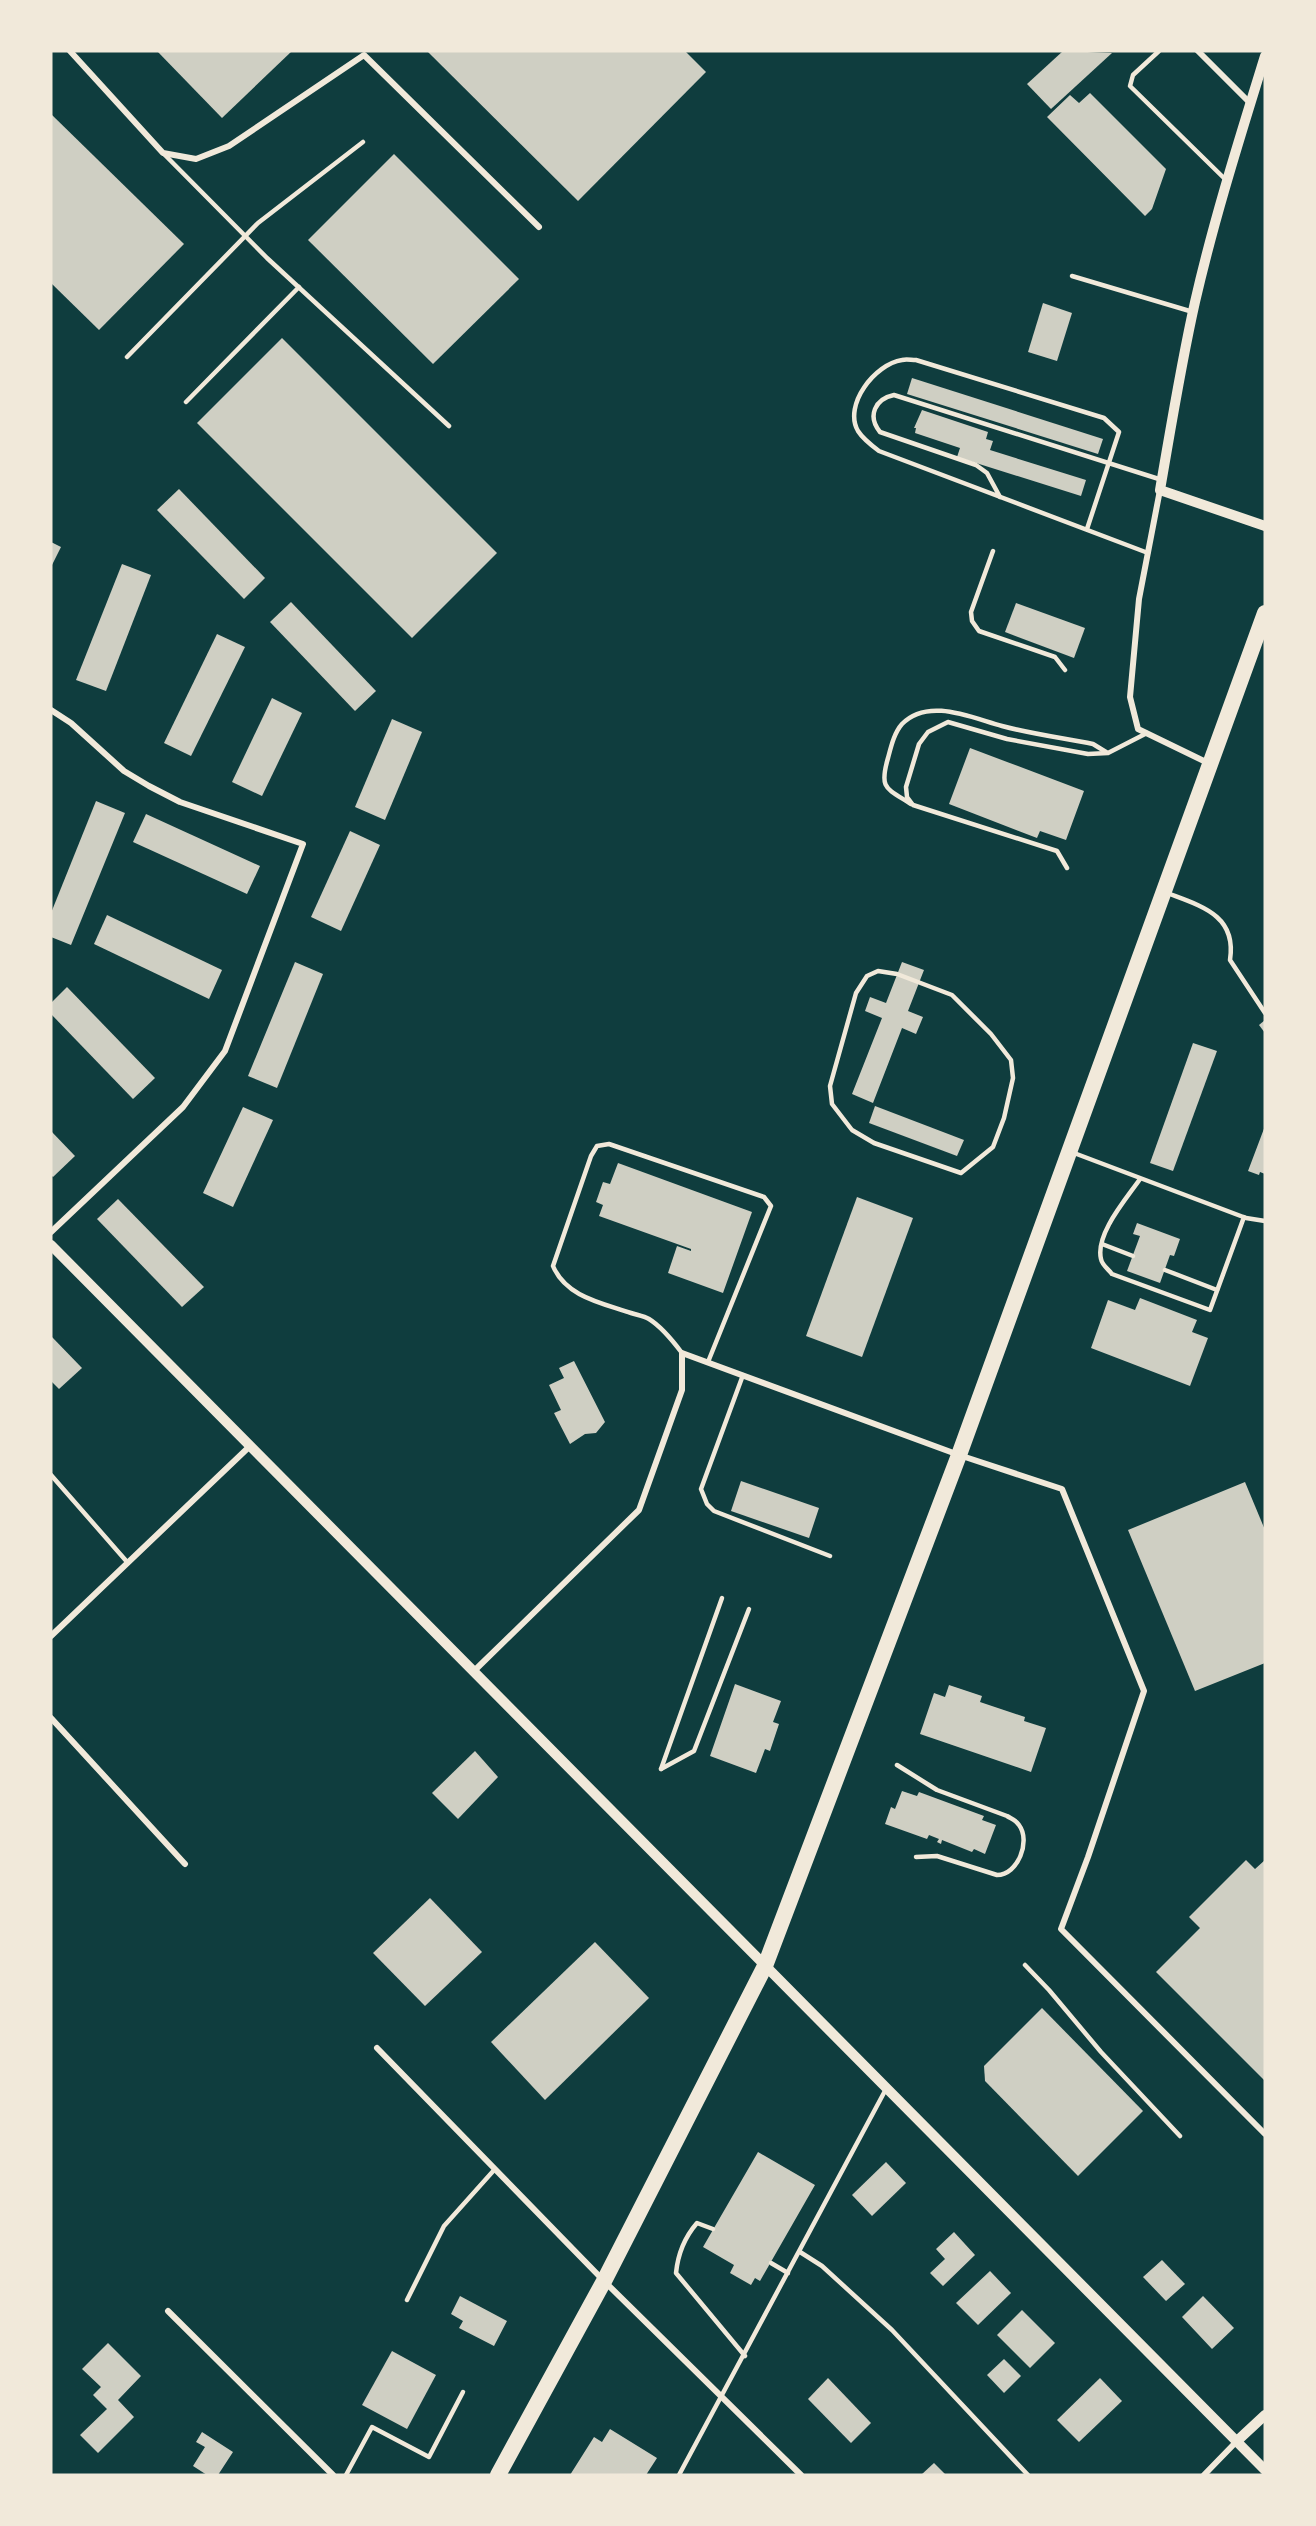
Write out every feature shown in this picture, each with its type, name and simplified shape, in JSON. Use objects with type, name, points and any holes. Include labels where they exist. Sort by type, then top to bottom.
[{"type":"highway","points":[[498,2475],[604,2281],[765,1966],[958,1455],[1265,613]]},
{"type":"street","points":[[70,51],[163,153],[196,159],[229,146],[364,55],[539,227]]},
{"type":"street","points":[[1198,51],[1250,103]]},
{"type":"street","points":[[1209,764],[1138,729],[1130,697],[1139,598],[1173,408],[1193,312],[1227,181],[1265,56]]},
{"type":"street","points":[[1161,485],[1265,526]]},
{"type":"street","points":[[51,710],[71,723],[124,771],[148,786],[180,802],[303,844],[225,1051],[183,1107],[51,1232]]},
{"type":"street","points":[[51,1245],[1265,2470]]},
{"type":"street","points":[[474,1671],[639,1510],[682,1390],[682,1353],[958,1455],[1062,1489],[1144,1691],[1088,1857],[1060,1929],[1265,2134]]},
{"type":"street","points":[[51,1636],[249,1447]]},
{"type":"street","points":[[51,1718],[185,1864]]},
{"type":"street","points":[[377,2048],[604,2281],[801,2475]]},
{"type":"street","points":[[168,2311],[330,2474]]},
{"type":"street","points":[[1204,2475],[1265,2415]]},
{"type":"lane","points":[[1159,51],[1133,75],[1130,86],[1227,181]]},
{"type":"lane","points":[[127,357],[245,235],[363,142]]},
{"type":"lane","points":[[163,153],[299,287],[448,426]]},
{"type":"lane","points":[[1072,276],[1193,312]]},
{"type":"lane","points":[[186,402],[299,287]]},
{"type":"lane","points":[[1087,529],[1119,432],[1104,418],[916,360],[900,360],[886,366],[864,386],[853,413],[859,433],[879,451],[1148,553]]},
{"type":"lane","points":[[1000,497],[987,473],[976,465],[880,432],[873,422],[873,414],[878,403],[894,395],[1109,464],[1161,485]]},
{"type":"lane","points":[[993,551],[971,612],[972,621],[979,631],[1055,657],[1065,670]]},
{"type":"lane","points":[[1067,868],[1057,851],[913,805],[887,789],[883,776],[895,734],[911,717],[925,712],[943,711],[970,716],[1002,726],[1093,744],[1108,753]]},
{"type":"lane","points":[[913,805],[907,797],[906,787],[919,744],[928,732],[948,722],[1007,739],[1088,754],[1108,753],[1147,733]]},
{"type":"lane","points":[[1163,891],[1208,909],[1222,922],[1233,944],[1230,960],[1265,1013]]},
{"type":"lane","points":[[878,971],[897,974],[952,995],[970,1012],[1011,1060],[1013,1078],[1004,1118],[993,1147],[961,1173],[874,1143],[852,1130],[831,1104],[830,1086],[856,993],[867,976],[878,971]]},
{"type":"lane","points":[[682,1353],[667,1334],[648,1318],[580,1295],[566,1287],[556,1275],[553,1266],[591,1156],[597,1146],[609,1144],[764,1197],[771,1206],[708,1362]]},
{"type":"lane","points":[[1068,1151],[1244,1217],[1265,1221]]},
{"type":"lane","points":[[1140,1179],[1108,1224],[1100,1256],[1103,1264],[1112,1274],[1210,1310],[1244,1217]]},
{"type":"lane","points":[[1102,1244],[1133,1256]]},
{"type":"lane","points":[[1165,1270],[1217,1290]]},
{"type":"lane","points":[[742,1375],[701,1489],[703,1497],[714,1511],[830,1556]]},
{"type":"lane","points":[[51,1475],[128,1563]]},
{"type":"lane","points":[[722,1598],[662,1769],[694,1751],[749,1609]]},
{"type":"lane","points":[[897,1765],[937,1790],[1017,1821],[1024,1834],[1024,1841],[1015,1867],[1004,1875],[997,1875],[937,1856],[916,1857]]},
{"type":"lane","points":[[1025,1965],[1101,2052],[1180,2136]]},
{"type":"lane","points":[[679,2475],[723,2397],[887,2087]]},
{"type":"lane","points":[[407,2300],[444,2226],[495,2169]]},
{"type":"lane","points":[[713,2229],[697,2223],[688,2233],[678,2256],[676,2272],[744,2356]]},
{"type":"lane","points":[[800,2252],[822,2266],[892,2330],[1028,2475]]},
{"type":"lane","points":[[771,2263],[788,2273]]},
{"type":"lane","points":[[345,2475],[372,2427],[429,2457],[463,2392]]},
{"type":"building","points":[[157,51],[292,51],[222,118]]},
{"type":"building","points":[[427,51],[685,51],[706,72],[578,201]]},
{"type":"building","points":[[1063,51],[1112,53],[1051,109],[1027,84]]},
{"type":"building","points":[[1090,93],[1166,169],[1152,209],[1145,216],[1047,117],[1070,95],[1079,103]]},
{"type":"building","points":[[51,114],[184,244],[99,330],[51,283]]},
{"type":"building","points":[[394,154],[519,279],[433,364],[308,240]]},
{"type":"building","points":[[1043,303],[1072,313],[1057,361],[1028,352]]},
{"type":"building","points":[[282,338],[497,553],[412,638],[197,423]]},
{"type":"building","points":[[912,378],[1103,439],[1098,454],[907,394]]},
{"type":"building","points":[[922,410],[988,432],[986,439],[993,441],[990,450],[1086,480],[1081,496],[957,457],[960,448],[915,433],[916,428],[914,428]]},
{"type":"building","points":[[179,489],[265,578],[244,599],[157,510]]},
{"type":"building","points":[[51,542],[61,547],[51,567]]},
{"type":"building","points":[[122,564],[151,575],[106,691],[76,680]]},
{"type":"building","points":[[291,602],[376,691],[355,711],[270,622]]},
{"type":"building","points":[[1016,603],[1085,628],[1074,658],[1005,632]]},
{"type":"building","points":[[217,634],[245,647],[191,756],[164,743]]},
{"type":"building","points":[[272,698],[302,713],[262,796],[232,782]]},
{"type":"building","points":[[392,719],[422,732],[385,820],[355,807]]},
{"type":"building","points":[[970,748],[1084,791],[1066,840],[1040,831],[1037,838],[949,804]]},
{"type":"building","points":[[96,801],[125,813],[71,945],[51,937],[51,913]]},
{"type":"building","points":[[146,814],[260,866],[247,894],[133,842]]},
{"type":"building","points":[[350,831],[380,845],[341,931],[311,917]]},
{"type":"building","points":[[107,915],[222,970],[209,999],[94,944]]},
{"type":"building","points":[[295,962],[323,974],[277,1088],[248,1076]]},
{"type":"building","points":[[902,962],[924,970],[908,1011],[923,1017],[916,1034],[902,1028],[873,1103],[852,1094],[882,1018],[865,1011],[870,997],[886,1003]]},
{"type":"building","points":[[67,987],[155,1078],[133,1099],[51,1014],[51,1003]]},
{"type":"building","points":[[1265,1020],[1265,1033],[1259,1025]]},
{"type":"building","points":[[1193,1043],[1217,1051],[1173,1171],[1150,1163]]},
{"type":"building","points":[[875,1106],[964,1140],[957,1156],[869,1123]]},
{"type":"building","points":[[243,1107],[273,1120],[233,1207],[203,1193]]},
{"type":"building","points":[[1265,1126],[1265,1174],[1260,1172],[1259,1175],[1248,1171]]},
{"type":"building","points":[[51,1131],[75,1156],[53,1177],[51,1175]]},
{"type":"building","points":[[618,1163],[752,1212],[723,1293],[668,1273],[677,1246],[691,1251],[691,1249],[599,1216],[603,1205],[596,1202],[603,1182],[610,1184]]},
{"type":"building","points":[[857,1197],[913,1218],[862,1357],[806,1336]]},
{"type":"building","points":[[118,1199],[204,1287],[182,1307],[97,1219]]},
{"type":"building","points":[[1137,1223],[1180,1239],[1174,1256],[1170,1255],[1160,1283],[1127,1271],[1140,1236],[1133,1234]]},
{"type":"building","points":[[1140,1298],[1197,1320],[1192,1332],[1208,1338],[1190,1386],[1091,1348],[1108,1300],[1135,1310]]},
{"type":"building","points":[[51,1336],[82,1368],[59,1389],[51,1381]]},
{"type":"building","points":[[574,1361],[605,1422],[596,1433],[585,1434],[570,1444],[554,1413],[561,1410],[549,1385],[564,1378],[559,1368]]},
{"type":"building","points":[[741,1481],[819,1508],[809,1538],[731,1511]]},
{"type":"building","points":[[1245,1482],[1265,1530],[1265,1663],[1195,1691],[1128,1530]]},
{"type":"building","points":[[735,1684],[781,1701],[773,1722],[779,1724],[770,1751],[765,1749],[756,1773],[710,1756]]},
{"type":"building","points":[[949,1685],[982,1696],[980,1702],[1025,1717],[1024,1721],[1046,1728],[1031,1772],[920,1734],[934,1693],[945,1697]]},
{"type":"building","points":[[475,1751],[498,1777],[458,1819],[432,1793]]},
{"type":"building","points":[[902,1791],[917,1796],[919,1792],[984,1816],[982,1820],[996,1825],[985,1854],[974,1849],[972,1852],[942,1840],[941,1844],[937,1842],[939,1839],[929,1835],[927,1839],[885,1824],[891,1807],[895,1809]]},
{"type":"building","points":[[1246,1860],[1255,1869],[1265,1860],[1265,2081],[1156,1972],[1200,1928],[1189,1917]]},
{"type":"building","points":[[430,1898],[482,1952],[425,2006],[373,1953]]},
{"type":"building","points":[[595,1942],[649,1998],[545,2100],[491,2042]]},
{"type":"building","points":[[1042,2008],[1143,2111],[1078,2176],[985,2081],[984,2066]]},
{"type":"building","points":[[758,2152],[815,2185],[760,2281],[755,2278],[751,2285],[730,2273],[734,2265],[703,2247]]},
{"type":"building","points":[[886,2162],[906,2183],[872,2216],[852,2195]]},
{"type":"building","points":[[954,2232],[975,2255],[943,2286],[930,2273],[945,2259],[936,2249]]},
{"type":"building","points":[[1162,2260],[1185,2284],[1166,2301],[1143,2277]]},
{"type":"building","points":[[990,2271],[1011,2293],[978,2325],[956,2303]]},
{"type":"building","points":[[460,2296],[507,2321],[494,2346],[459,2328],[463,2321],[451,2314]]},
{"type":"building","points":[[1203,2296],[1234,2328],[1212,2349],[1182,2317]]},
{"type":"building","points":[[1022,2310],[1055,2343],[1030,2368],[997,2335]]},
{"type":"building","points":[[108,2343],[141,2376],[118,2400],[134,2417],[98,2453],[80,2435],[107,2409],[93,2395],[101,2387],[82,2369]]},
{"type":"building","points":[[392,2351],[436,2375],[407,2429],[362,2405]]},
{"type":"building","points":[[1004,2359],[1021,2376],[1004,2393],[987,2375]]},
{"type":"building","points":[[828,2378],[871,2423],[851,2443],[808,2399]]},
{"type":"building","points":[[1100,2378],[1122,2401],[1079,2442],[1057,2420]]},
{"type":"building","points":[[610,2429],[657,2458],[646,2475],[570,2475],[594,2437],[602,2442]]},
{"type":"building","points":[[202,2432],[233,2452],[218,2475],[207,2475],[193,2466],[205,2447],[196,2442]]},
{"type":"building","points":[[934,2463],[946,2475],[921,2475]]}]
